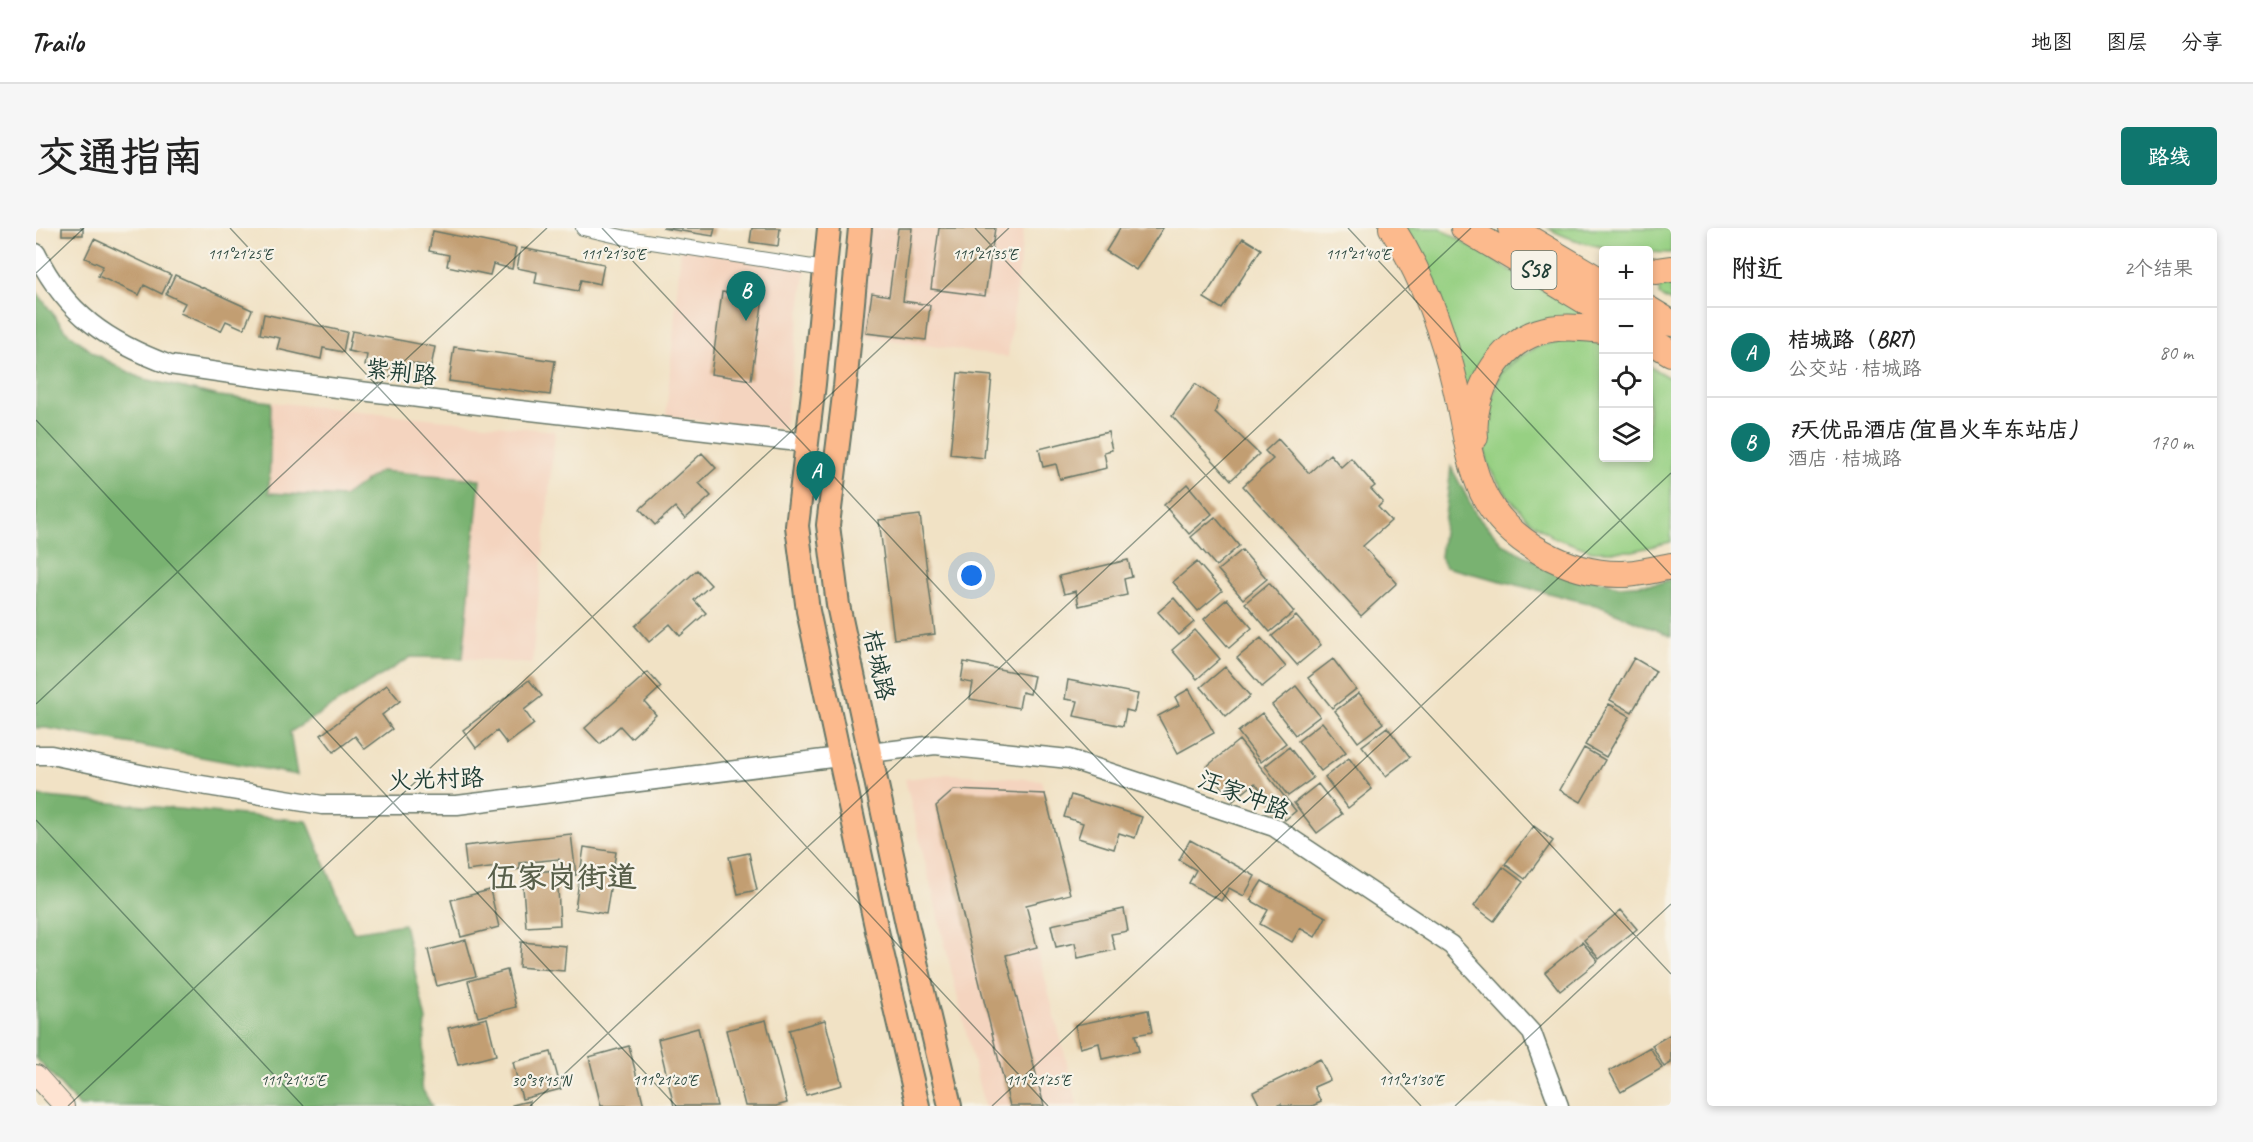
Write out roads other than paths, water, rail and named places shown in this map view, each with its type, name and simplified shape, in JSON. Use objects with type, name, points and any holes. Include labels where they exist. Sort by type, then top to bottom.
[{"type":"highway","points":[[1392,228],[1406,250],[1441,333],[1471,459],[1483,493],[1497,515],[1524,540],[1554,558],[1577,568],[1623,574],[1671,566]]},
{"type":"highway","name":"S58","points":[[1464,228],[1599,309]]},
{"type":"highway","name":"S58","points":[[1511,228],[1599,280]]},
{"type":"highway","points":[[1536,243],[1599,261]]},
{"type":"highway","points":[[1653,271],[1671,269]]},
{"type":"highway","points":[[1653,312],[1671,323]]},
{"type":"highway","points":[[1599,330],[1564,327],[1537,332],[1511,348],[1493,368],[1476,407],[1474,426],[1476,448],[1484,473],[1497,496],[1515,518],[1546,543],[1577,557],[1605,562],[1632,562],[1671,554]]},
{"type":"main road","points":[[829,228],[797,526],[808,611],[877,931],[918,1106]]},
{"type":"main road","name":"桔城路","points":[[860,228],[845,387],[828,525],[838,605],[907,924],[950,1106]]},
{"type":"main road","points":[[36,1075],[64,1106]]},
{"type":"street","points":[[583,228],[626,238],[825,268]]},
{"type":"street","name":"紫荆路","points":[[36,253],[58,289],[72,306],[99,331],[134,352],[171,365],[576,418],[662,425],[806,443]]},
{"type":"street","name":"汪家冲路","points":[[870,753],[934,745],[1069,759],[1274,827],[1451,945],[1532,1033],[1559,1106]]},
{"type":"street","name":"火光村路","points":[[36,755],[51,755],[159,778],[310,803],[457,806],[839,757]]},
{"type":"place","name":"7天优品酒店(宜昌火车东站店)","points":[[746,321]]},
{"type":"place","name":"桔城路（BRT）","points":[[816,501]]},
{"type":"district","name":"伍家岗街道","points":[[562,877]]}]
